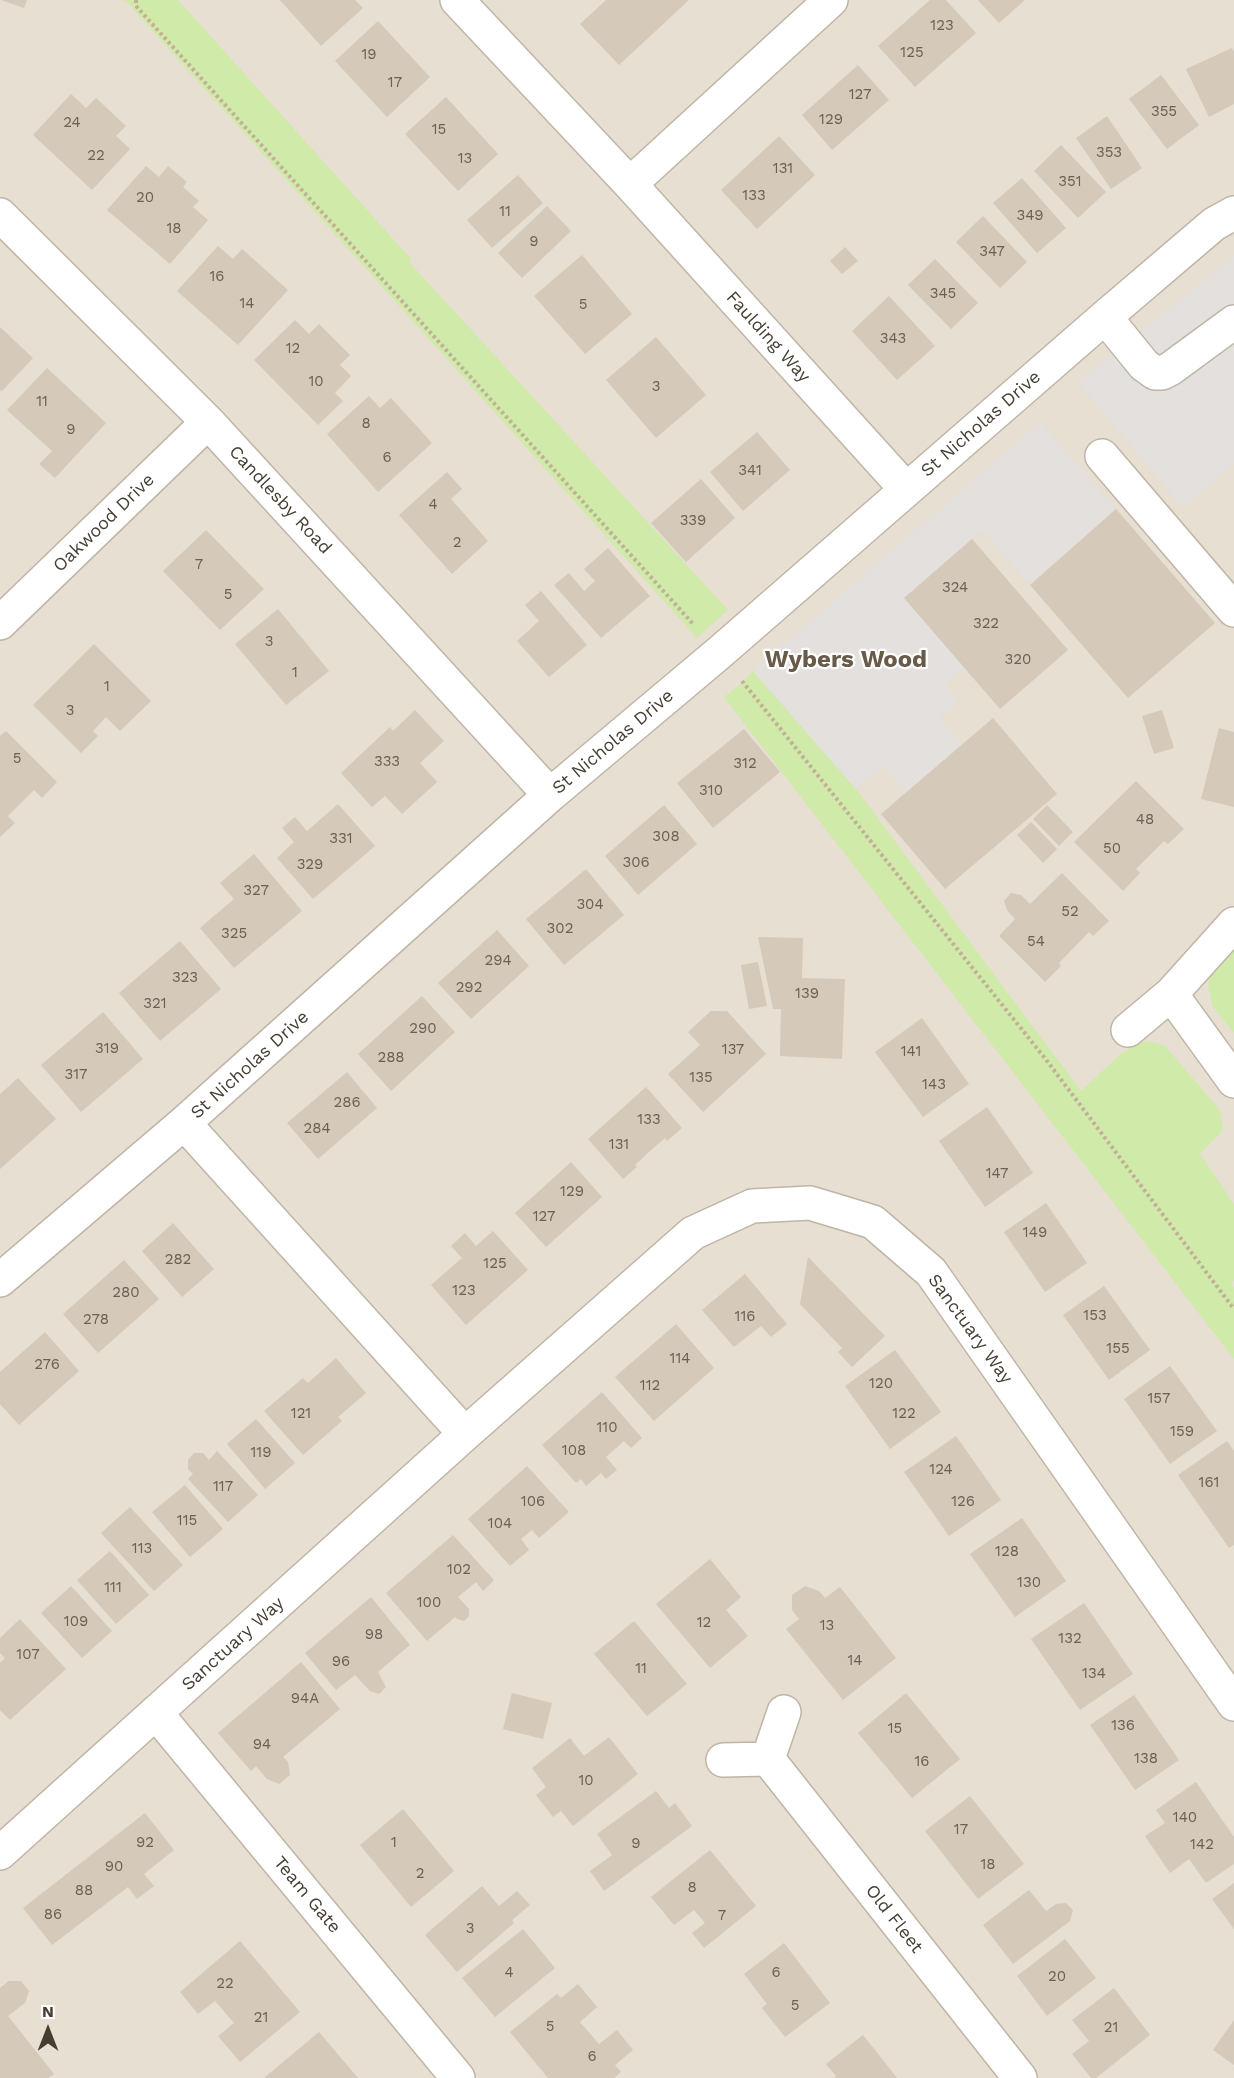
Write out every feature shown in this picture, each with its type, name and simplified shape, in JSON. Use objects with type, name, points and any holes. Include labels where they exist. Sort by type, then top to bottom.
[{"type":"street","name":"Faulding Way","points":[[457,0],[630,184],[906,489]]},
{"type":"street","points":[[630,184],[831,0]]},
{"type":"street","name":"St Nicholas Drive","points":[[0,1280],[184,1124],[550,795],[719,653],[1104,317],[1214,224],[1234,213]]},
{"type":"street","name":"Candlesby Road","points":[[0,215],[208,422],[550,795]]},
{"type":"street","points":[[1104,317],[1144,364],[1155,373],[1162,373],[1170,369],[1234,322]]},
{"type":"street","name":"Oakwood Drive","points":[[0,623],[208,422]]},
{"type":"street","points":[[1102,456],[1234,610]]},
{"type":"street","points":[[1128,1030],[1171,994],[1234,924]]},
{"type":"street","points":[[1171,994],[1234,1081]]},
{"type":"street","points":[[184,1124],[465,1434]]},
{"type":"street","name":"Sanctuary Way","points":[[0,1853],[465,1434],[693,1233],[752,1206],[810,1203],[873,1222],[931,1272],[1234,1704]]},
{"type":"street","points":[[723,1760],[768,1759],[784,1712]]},
{"type":"street","name":"Team Gate","points":[[156,1713],[458,2078]]},
{"type":"street","name":"Old Fleet","points":[[768,1759],[1020,2078]]},
{"type":"shaded area","points":[[0,0],[1234,0],[1234,2078],[0,2078]]},
{"type":"shaded area","points":[[1234,256],[1234,463],[1183,508],[1078,382]]},
{"type":"shaded area","points":[[1040,422],[1116,509],[1030,585],[983,531],[972,539],[965,667],[945,685],[959,701],[940,718],[962,744],[906,793],[883,766],[856,789],[753,671]]},
{"type":"green space","points":[[122,0],[178,0],[411,259],[409,262],[728,610],[697,638],[126,1]]},
{"type":"green space","points":[[753,671],[856,789],[1081,1091],[1123,1052],[1146,1041],[1164,1045],[1220,1110],[1223,1130],[1200,1154],[1234,1204],[1234,1280],[1231,1283],[1234,1288],[1234,1359],[724,697]]},
{"type":"green space","points":[[1234,946],[1234,1033],[1213,1007],[1208,985],[1211,970]]},
{"type":"building","points":[[1,0],[27,0],[24,8]]},
{"type":"building","points":[[280,0],[355,0],[363,8],[321,46]]},
{"type":"building","points":[[606,0],[689,0],[619,65],[580,24]]},
{"type":"building","points":[[930,0],[946,0],[976,33],[915,87],[878,46]]},
{"type":"building","points":[[978,0],[1025,0],[999,23]]},
{"type":"building","points":[[378,21],[430,77],[387,117],[335,61]]},
{"type":"building","points":[[1232,48],[1234,52],[1234,104],[1209,117],[1186,69]]},
{"type":"building","points":[[858,65],[889,100],[832,150],[802,115]]},
{"type":"building","points":[[1161,75],[1199,125],[1167,149],[1129,99]]},
{"type":"building","points":[[71,94],[86,108],[96,98],[126,126],[116,136],[130,149],[92,190],[33,135]]},
{"type":"building","points":[[446,97],[498,154],[458,191],[405,134]]},
{"type":"building","points":[[1107,116],[1142,168],[1111,189],[1076,138]]},
{"type":"building","points":[[779,136],[815,175],[757,229],[721,190]]},
{"type":"building","points":[[1061,145],[1106,192],[1078,218],[1034,171]]},
{"type":"building","points":[[146,166],[159,177],[168,166],[187,182],[183,187],[199,201],[193,207],[208,220],[170,264],[107,210]]},
{"type":"building","points":[[518,175],[543,203],[492,248],[467,220]]},
{"type":"building","points":[[1022,178],[1066,228],[1037,253],[993,203]]},
{"type":"building","points":[[547,206],[571,231],[522,278],[498,253]]},
{"type":"building","points":[[983,216],[1027,262],[1000,288],[956,242]]},
{"type":"building","points":[[218,246],[233,259],[242,249],[288,290],[238,345],[177,291]]},
{"type":"building","points":[[845,247],[858,261],[842,274],[830,261]]},
{"type":"building","points":[[582,255],[632,314],[585,354],[534,296]]},
{"type":"building","points":[[935,259],[978,303],[951,329],[908,285]]},
{"type":"building","points":[[889,296],[935,346],[897,380],[852,331]]},
{"type":"building","points":[[295,320],[309,334],[319,324],[350,355],[340,365],[351,376],[335,393],[343,401],[318,425],[254,360]]},
{"type":"building","points":[[0,327],[33,358],[2,391],[0,390]]},
{"type":"building","points":[[656,337],[706,395],[656,438],[606,380]]},
{"type":"building","points":[[47,368],[106,423],[55,478],[39,464],[52,451],[7,410]]},
{"type":"building","points":[[369,396],[380,408],[391,398],[432,443],[378,492],[327,434]]},
{"type":"building","points":[[757,432],[790,470],[743,511],[710,472]]},
{"type":"building","points":[[447,472],[462,489],[451,499],[488,541],[452,574],[399,515]]},
{"type":"building","points":[[701,479],[735,518],[686,562],[651,523]]},
{"type":"building","points":[[1116,509],[1215,623],[1128,698],[1030,585]]},
{"type":"building","points":[[206,530],[264,589],[220,630],[163,571]]},
{"type":"building","points":[[972,539],[1068,650],[1000,709],[904,598]]},
{"type":"building","points":[[608,548],[650,596],[601,638],[554,585],[569,573],[584,591],[595,581],[584,569]]},
{"type":"building","points":[[541,591],[587,645],[549,677],[517,641],[539,621],[525,605]]},
{"type":"building","points":[[278,609],[329,671],[286,705],[235,644]]},
{"type":"building","points":[[94,644],[151,701],[120,731],[106,717],[93,731],[98,736],[81,753],[33,705]]},
{"type":"building","points":[[415,710],[444,741],[420,763],[437,782],[402,814],[385,796],[372,807],[341,773],[390,727],[393,731]]},
{"type":"building","points":[[1162,710],[1174,748],[1154,754],[1142,716]]},
{"type":"building","points":[[993,718],[1057,794],[945,889],[881,814]]},
{"type":"building","points":[[1219,728],[1234,732],[1234,807],[1201,799]]},
{"type":"building","points":[[744,729],[780,772],[713,828],[677,783]]},
{"type":"building","points":[[6,731],[57,782],[42,798],[34,790],[8,816],[15,823],[0,837],[0,736]]},
{"type":"building","points":[[1136,781],[1184,829],[1168,844],[1164,841],[1136,869],[1140,873],[1123,891],[1074,842]]},
{"type":"building","points":[[338,804],[375,846],[313,899],[277,858],[294,842],[282,828],[295,817],[307,831]]},
{"type":"building","points":[[664,805],[697,844],[638,895],[605,856]]},
{"type":"building","points":[[1047,805],[1073,832],[1059,846],[1033,819]]},
{"type":"building","points":[[1031,822],[1057,849],[1043,863],[1017,835]]},
{"type":"building","points":[[254,854],[302,911],[234,968],[200,928],[234,899],[220,883]]},
{"type":"building","points":[[586,869],[624,915],[564,965],[526,919]]},
{"type":"building","points":[[1062,873],[1109,921],[1093,936],[1089,932],[1059,963],[1061,966],[1045,982],[999,936],[1015,919],[1007,910],[1004,901],[1011,893],[1021,895],[1030,904]]},
{"type":"building","points":[[497,930],[529,966],[471,1019],[438,983]]},
{"type":"building","points":[[758,937],[803,938],[802,978],[845,979],[842,1059],[780,1056],[781,1009],[773,1009]]},
{"type":"building","points":[[180,941],[221,989],[160,1041],[119,993]]},
{"type":"building","points":[[758,962],[767,1006],[749,1009],[741,965]]},
{"type":"building","points":[[422,996],[455,1032],[391,1091],[358,1054]]},
{"type":"building","points":[[711,1011],[727,1011],[766,1054],[703,1112],[668,1074],[700,1045],[688,1032]]},
{"type":"building","points":[[103,1012],[143,1059],[81,1112],[41,1065]]},
{"type":"building","points":[[922,1018],[969,1084],[923,1117],[875,1052]]},
{"type":"building","points":[[347,1072],[377,1108],[318,1159],[287,1123]]},
{"type":"building","points":[[18,1078],[56,1119],[0,1169],[0,1094]]},
{"type":"building","points":[[646,1087],[682,1128],[667,1141],[665,1138],[623,1179],[588,1139]]},
{"type":"building","points":[[987,1107],[1033,1173],[985,1207],[939,1141]]},
{"type":"building","points":[[571,1162],[602,1197],[546,1247],[515,1213]]},
{"type":"building","points":[[1046,1203],[1087,1263],[1045,1292],[1004,1232]]},
{"type":"building","points":[[173,1223],[214,1269],[182,1297],[142,1251]]},
{"type":"building","points":[[493,1231],[528,1270],[466,1325],[431,1285],[462,1258],[451,1246],[465,1233],[476,1246]]},
{"type":"building","points":[[808,1257],[885,1336],[852,1367],[838,1352],[842,1348],[800,1304]]},
{"type":"building","points":[[124,1260],[159,1299],[98,1353],[63,1314]]},
{"type":"building","points":[[745,1274],[787,1324],[771,1337],[761,1326],[734,1347],[702,1310]]},
{"type":"building","points":[[1104,1286],[1150,1350],[1109,1380],[1063,1315]]},
{"type":"building","points":[[676,1324],[714,1368],[654,1421],[615,1377]]},
{"type":"building","points":[[45,1332],[79,1371],[19,1425],[0,1404],[0,1372]]},
{"type":"building","points":[[895,1350],[941,1412],[890,1449],[845,1386]]},
{"type":"building","points":[[336,1358],[366,1393],[338,1417],[342,1421],[303,1455],[264,1411],[303,1378],[308,1383]]},
{"type":"building","points":[[1170,1366],[1217,1431],[1170,1464],[1124,1399]]},
{"type":"building","points":[[602,1392],[642,1438],[631,1448],[624,1441],[606,1457],[617,1470],[606,1479],[601,1473],[586,1486],[581,1479],[576,1483],[542,1445]]},
{"type":"building","points":[[256,1419],[295,1463],[265,1489],[227,1444]]},
{"type":"building","points":[[956,1436],[1001,1500],[949,1536],[904,1472]]},
{"type":"building","points":[[1227,1441],[1234,1451],[1234,1545],[1229,1548],[1178,1475]]},
{"type":"building","points":[[217,1451],[258,1495],[228,1522],[188,1479],[193,1474],[188,1469],[188,1460],[194,1453],[203,1453],[209,1460]]},
{"type":"building","points":[[527,1466],[569,1512],[539,1538],[532,1530],[521,1539],[529,1550],[510,1566],[468,1519]]},
{"type":"building","points":[[185,1485],[223,1529],[190,1557],[152,1512]]},
{"type":"building","points":[[130,1507],[183,1565],[154,1591],[101,1533]]},
{"type":"building","points":[[1022,1518],[1066,1581],[1015,1617],[970,1554]]},
{"type":"building","points":[[453,1535],[494,1580],[483,1591],[476,1582],[458,1597],[469,1609],[469,1616],[464,1621],[455,1617],[427,1641],[386,1593]]},
{"type":"building","points":[[110,1551],[149,1595],[116,1624],[77,1580]]},
{"type":"building","points":[[710,1559],[741,1597],[726,1610],[748,1636],[710,1668],[656,1604]]},
{"type":"building","points":[[71,1586],[112,1631],[82,1658],[41,1613]]},
{"type":"building","points":[[805,1586],[819,1591],[825,1598],[840,1587],[896,1658],[843,1700],[786,1629],[799,1619],[792,1610],[792,1595]]},
{"type":"building","points":[[371,1597],[410,1645],[378,1672],[386,1687],[379,1694],[370,1691],[355,1675],[336,1690],[305,1653]]},
{"type":"building","points":[[1084,1603],[1133,1674],[1080,1710],[1031,1639]]},
{"type":"building","points":[[20,1619],[66,1669],[10,1720],[0,1710],[0,1663],[5,1658],[0,1653],[0,1638]]},
{"type":"building","points":[[634,1621],[687,1684],[647,1716],[594,1654]]},
{"type":"building","points":[[301,1662],[340,1709],[283,1757],[288,1762],[290,1775],[279,1784],[267,1779],[256,1766],[251,1771],[218,1733]]},
{"type":"building","points":[[512,1693],[552,1703],[543,1739],[503,1729]]},
{"type":"building","points":[[906,1693],[960,1759],[912,1798],[858,1733]]},
{"type":"building","points":[[1134,1695],[1179,1760],[1135,1790],[1090,1725]]},
{"type":"building","points":[[609,1737],[638,1774],[573,1826],[561,1811],[553,1817],[536,1795],[546,1787],[532,1768],[570,1738],[584,1756]]},
{"type":"building","points":[[1196,1782],[1234,1837],[1234,1864],[1206,1883],[1189,1859],[1170,1873],[1145,1836],[1165,1823],[1156,1810]]},
{"type":"building","points":[[656,1791],[669,1808],[675,1803],[692,1826],[604,1891],[590,1871],[612,1855],[597,1834]]},
{"type":"building","points":[[970,1796],[1024,1864],[978,1899],[925,1831]]},
{"type":"building","points":[[403,1809],[454,1871],[411,1907],[360,1845]]},
{"type":"building","points":[[145,1813],[174,1850],[144,1874],[154,1886],[137,1899],[128,1887],[52,1945],[23,1908]]},
{"type":"building","points":[[710,1850],[756,1906],[704,1948],[692,1933],[705,1923],[694,1910],[674,1925],[651,1897]]},
{"type":"building","points":[[1234,1883],[1234,1929],[1212,1899]]},
{"type":"building","points":[[482,1886],[499,1906],[517,1891],[530,1905],[512,1920],[514,1923],[457,1972],[425,1935]]},
{"type":"building","points":[[1029,1890],[1046,1911],[1056,1904],[1066,1903],[1073,1910],[1070,1921],[1013,1964],[983,1925]]},
{"type":"building","points":[[523,1929],[555,1968],[495,2017],[462,1978]]},
{"type":"building","points":[[1065,1939],[1096,1978],[1047,2016],[1017,1976]]},
{"type":"building","points":[[240,1941],[300,2012],[240,2062],[218,2036],[234,2023],[215,2001],[198,2014],[180,1992]]},
{"type":"building","points":[[784,1943],[830,2003],[785,2037],[762,2008],[767,2004],[744,1974]]},
{"type":"building","points":[[9,1981],[21,1981],[29,1991],[25,2003],[8,2016],[54,2074],[48,2078],[0,2078],[0,1988]]},
{"type":"building","points":[[578,1984],[597,2007],[580,2022],[599,2044],[617,2030],[633,2050],[615,2065],[621,2072],[614,2078],[548,2078],[510,2032],[557,1994],[561,1998]]},
{"type":"building","points":[[1114,1988],[1150,2035],[1096,2078],[1091,2078],[1072,2054],[1089,2041],[1072,2020]]},
{"type":"building","points":[[1234,2020],[1234,2065],[1213,2050]]},
{"type":"building","points":[[319,2032],[358,2078],[264,2078]]},
{"type":"building","points":[[863,2035],[897,2078],[834,2078],[836,2076],[826,2064]]},
{"type":"district","name":"Wybers Wood","points":[[846,660]]}]
